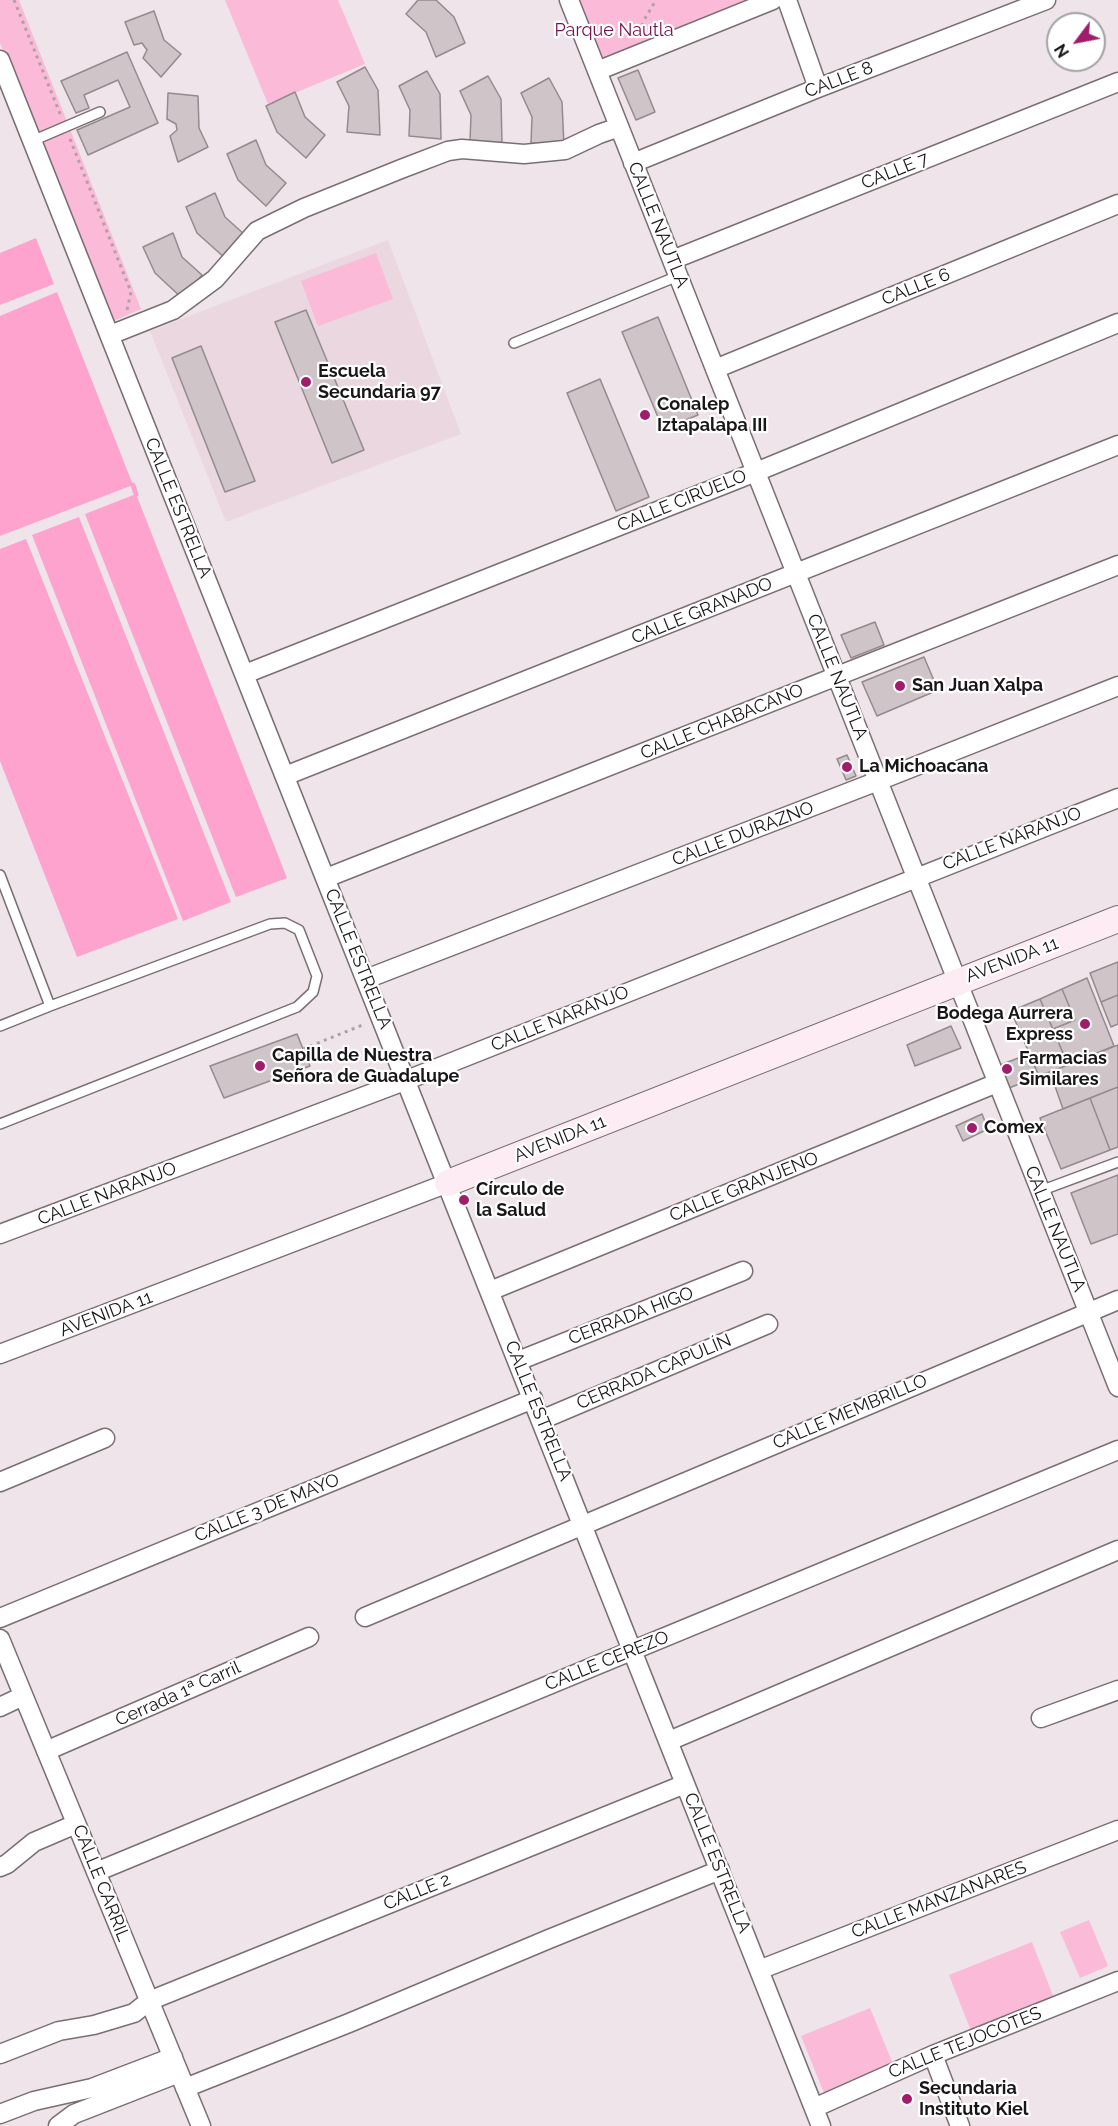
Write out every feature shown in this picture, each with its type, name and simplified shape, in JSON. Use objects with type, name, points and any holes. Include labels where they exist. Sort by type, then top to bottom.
[{"type":"street","name":"CALLE NAUTLA","points":[[568,0],[1118,1387]]},
{"type":"street","points":[[597,71],[773,0]]},
{"type":"street","points":[[787,0],[819,88]]},
{"type":"street","name":"CALLE 8","points":[[633,163],[1046,0]]},
{"type":"street","name":"CALLE ESTRELLA","points":[[0,60],[32,141],[117,332],[245,674],[818,2121]]},
{"type":"street","name":"CALLE 7","points":[[675,268],[1118,82]]},
{"type":"street","points":[[117,332],[174,310],[215,279],[257,231],[304,208],[448,151],[462,148],[524,154],[565,150],[619,127]]},
{"type":"street","name":"CALLE 6","points":[[715,369],[1118,204]]},
{"type":"street","name":"CALLE CIRUELO","points":[[245,674],[756,472],[1118,323]]},
{"type":"street","name":"CALLE GRANADO","points":[[285,776],[1118,445]]},
{"type":"street","name":"CALLE CHABACANO","points":[[326,878],[1118,565]]},
{"type":"street","name":"CALLE DURAZNO","points":[[366,979],[1118,686]]},
{"type":"street","name":"CALLE NARANJO","points":[[0,1234],[407,1080],[1118,798]]},
{"type":"street","name":"AVENIDA 11","points":[[0,1354],[448,1183],[1118,919]]},
{"type":"street","name":"CALLE GRANJENO","points":[[490,1291],[997,1083]]},
{"type":"street","name":"CERRADA HIGO","points":[[518,1361],[743,1271]]},
{"type":"street","name":"CALLE MEMBRILLO","points":[[365,1617],[1118,1300]]},
{"type":"street","name":"CERRADA CAPULÍN","points":[[541,1420],[768,1324]]},
{"type":"street","name":"CALLE 3 DE MAYO","points":[[0,1618],[533,1399]]},
{"type":"street","points":[[0,1482],[105,1438]]},
{"type":"street","name":"CALLE CEREZO","points":[[96,1872],[1118,1450]]},
{"type":"street","points":[[669,1741],[1118,1550]]},
{"type":"street","name":"Cerrada 1ª Carril","points":[[46,1751],[309,1637]]},
{"type":"street","name":"CALLE CARRIL","points":[[0,1639],[201,2126]]},
{"type":"street","points":[[1041,1718],[1118,1690]]},
{"type":"street","points":[[0,1707],[23,1696]]},
{"type":"street","name":"CALLE 2","points":[[0,2054],[59,2031],[94,2025],[134,2013],[149,2001],[686,1784]]},
{"type":"street","points":[[0,1867],[34,1842],[76,1824]]},
{"type":"street","name":"CALLE MANZANARES","points":[[759,1970],[1118,1830]]},
{"type":"street","points":[[58,2126],[74,2114],[179,2073],[349,2023],[720,1870]]},
{"type":"street","name":"CALLE TEJOCOTES","points":[[818,2121],[933,2055],[1118,1981]]},
{"type":"street","points":[[933,2055],[960,2126]]},
{"type":"street","points":[[0,2114],[34,2101],[179,2073]]},
{"type":"lane","points":[[32,141],[100,112]]},
{"type":"lane","points":[[514,343],[675,268]]},
{"type":"lane","points":[[0,875],[50,1006]]},
{"type":"lane","points":[[0,1026],[270,924],[285,923],[299,930],[317,976],[313,992],[297,1007],[0,1124]]},
{"type":"lane","points":[[1040,1191],[1118,1162]]},
{"type":"path","points":[[14,0],[130,292],[117,332]]},
{"type":"path","points":[[635,56],[644,20],[656,0]]},
{"type":"path","points":[[303,1049],[381,1017]]},
{"type":"shaded area","points":[[36,238],[54,284],[0,305],[0,253]]},
{"type":"shaded area","name":"Escuela Secundaria 97","points":[[388,240],[461,434],[226,522],[150,331]]},
{"type":"shaded area","points":[[57,292],[133,485],[0,536],[0,316]]},
{"type":"shaded area","points":[[136,494],[287,878],[236,897],[85,514]]},
{"type":"shaded area","points":[[79,517],[231,902],[183,921],[32,535]]},
{"type":"shaded area","points":[[26,539],[178,919],[77,957],[0,761],[0,549]]},
{"type":"green space","points":[[0,0],[19,0],[141,309],[109,323],[0,43]]},
{"type":"green space","points":[[225,0],[338,0],[365,64],[268,104]]},
{"type":"green space","name":"Parque Nautla","points":[[569,0],[771,0],[597,71]]},
{"type":"green space","points":[[376,253],[393,299],[318,326],[301,281]]},
{"type":"green space","points":[[1089,1920],[1108,1966],[1080,1978],[1060,1932]]},
{"type":"green space","points":[[1032,1942],[1054,1998],[971,2031],[949,1975]]},
{"type":"green space","points":[[870,2008],[893,2064],[824,2093],[801,2036]]},
{"type":"building","points":[[418,0],[436,0],[454,17],[465,43],[436,57],[426,32],[406,14]]},
{"type":"building","points":[[154,11],[164,40],[181,54],[161,77],[143,58],[147,50],[142,43],[134,45],[125,22]]},
{"type":"building","points":[[127,52],[158,123],[88,155],[77,130],[130,107],[118,80],[84,95],[89,108],[76,113],[61,81]]},
{"type":"building","points":[[365,67],[378,90],[380,135],[347,132],[349,106],[337,82]]},
{"type":"building","points":[[638,70],[655,112],[636,120],[618,78]]},
{"type":"building","points":[[427,71],[440,94],[441,139],[409,136],[410,110],[399,86]]},
{"type":"building","points":[[488,76],[501,99],[502,144],[470,141],[471,115],[460,91]]},
{"type":"building","points":[[549,78],[562,102],[564,146],[531,143],[532,117],[521,93]]},
{"type":"building","points":[[295,92],[305,117],[325,135],[306,158],[277,132],[266,106]]},
{"type":"building","points":[[168,93],[198,96],[199,128],[208,147],[178,162],[170,136],[177,130],[176,124],[167,119]]},
{"type":"building","points":[[256,140],[266,165],[286,183],[266,206],[238,180],[227,154]]},
{"type":"building","points":[[215,193],[225,217],[245,235],[226,259],[197,233],[186,207]]},
{"type":"building","points":[[173,233],[182,257],[202,275],[183,299],[155,273],[143,247]]},
{"type":"building","points":[[306,310],[364,450],[332,463],[275,322]]},
{"type":"building","points":[[658,317],[698,415],[663,429],[622,332]]},
{"type":"building","points":[[201,346],[255,481],[225,492],[172,358]]},
{"type":"building","points":[[600,379],[649,497],[616,511],[567,393]]},
{"type":"building","points":[[875,622],[884,645],[851,658],[841,635]]},
{"type":"building","name":"San Juan Xalpa","points":[[924,657],[938,690],[877,716],[862,682]]},
{"type":"building","name":"La Michoacana","points":[[847,755],[856,776],[846,780],[837,759]]},
{"type":"building","points":[[1118,962],[1118,995],[1101,1002],[1090,973]]},
{"type":"building","name":"Bodega Aurrera Express","points":[[1087,978],[1114,1046],[1068,1065],[1053,1029],[1075,1020],[1062,989]]},
{"type":"building","points":[[1062,989],[1075,1020],[1053,1029],[1040,999]]},
{"type":"building","points":[[1118,995],[1118,1024],[1111,1027],[1101,1002]]},
{"type":"building","points":[[1040,999],[1068,1065],[1039,1076],[1011,1011]]},
{"type":"building","points":[[951,1026],[961,1048],[915,1066],[907,1045]]},
{"type":"building","name":"Capilla de Nuestra Señora de Guadalupe","points":[[297,1034],[310,1066],[224,1098],[210,1066]]},
{"type":"building","points":[[1118,1045],[1118,1087],[1063,1109],[1050,1072]]},
{"type":"building","points":[[1029,1054],[1039,1076],[1009,1088],[1000,1065]]},
{"type":"building","points":[[1118,1087],[1118,1147],[1110,1150],[1090,1098]]},
{"type":"building","points":[[1090,1098],[1110,1150],[1061,1169],[1040,1118]]},
{"type":"building","name":"Comex","points":[[982,1114],[988,1129],[963,1141],[956,1126]]},
{"type":"building","points":[[1118,1175],[1118,1234],[1091,1244],[1071,1193]]},
{"type":"waterway","points":[[133,485],[136,494]]},
{"type":"place","name":"Escuela Secundaria 97","points":[[306,382]]},
{"type":"place","name":"Conalep Iztapalapa III","points":[[645,415]]},
{"type":"place","name":"San Juan Xalpa","points":[[900,686]]},
{"type":"place","name":"La Michoacana","points":[[847,767]]},
{"type":"place","name":"Bodega Aurrera Express","points":[[1085,1024]]},
{"type":"place","name":"Capilla de Nuestra Señora de Guadalupe","points":[[260,1066]]},
{"type":"place","name":"Farmacias Similares","points":[[1007,1069]]},
{"type":"place","name":"Comex","points":[[972,1128]]},
{"type":"place","name":"Círculo de la Salud","points":[[464,1200]]},
{"type":"place","name":"Secundaria Instituto Kiel","points":[[907,2099]]}]
